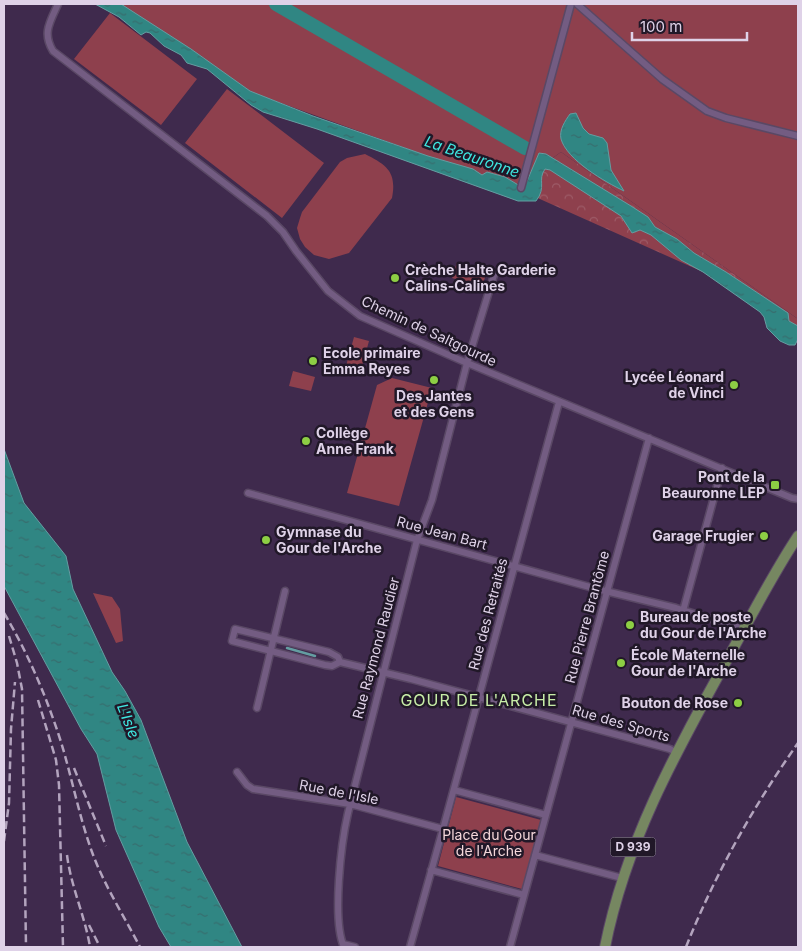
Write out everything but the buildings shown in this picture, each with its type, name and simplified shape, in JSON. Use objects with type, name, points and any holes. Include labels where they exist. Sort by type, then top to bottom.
[{"type":"main road","name":"D 939","points":[[605,947],[622,878],[638,834],[677,753],[767,586],[798,536]]},
{"type":"street","name":"Chemin de Saltgourde","points":[[58,4],[48,28],[48,42],[53,51],[267,216],[284,232],[296,251],[328,291],[360,316],[559,402],[798,499]]},
{"type":"street","points":[[521,188],[571,4]]},
{"type":"street","points":[[576,4],[662,79],[707,111],[726,118],[798,136]]},
{"type":"street","name":"Rue Raymond Raudier","points":[[343,946],[339,913],[342,838],[417,540],[432,500],[467,363],[494,275]]},
{"type":"street","name":"Rue des Retraités","points":[[410,947],[559,402]]},
{"type":"street","name":"Rue Pierre Brantôme","points":[[510,947],[649,438]]},
{"type":"street","points":[[681,610],[722,468]]},
{"type":"street","name":"Rue Jean Bart","points":[[248,493],[681,610],[744,629]]},
{"type":"street","points":[[257,708],[285,592]]},
{"type":"street","points":[[235,629],[274,638],[328,652],[338,657],[340,662],[332,666],[325,665],[232,641],[235,629]]},
{"type":"street","points":[[325,665],[322,658],[323,654],[328,652]]},
{"type":"street","name":"Rue des Sports","points":[[340,662],[571,722],[677,753]]},
{"type":"street","name":"Rue de l'Isle","points":[[237,772],[247,785],[253,789],[350,804],[443,829]]},
{"type":"street","points":[[454,790],[546,815]]},
{"type":"street","points":[[535,855],[622,878]]},
{"type":"street","points":[[431,870],[524,895]]},
{"type":"street","points":[[343,946],[355,947]]},
{"type":"green space","points":[[118,4],[798,4],[798,319],[561,152],[513,187],[253,93]]},
{"type":"green space","points":[[110,13],[197,79],[161,125],[74,59]]},
{"type":"green space","points":[[227,89],[324,163],[282,218],[185,143]]},
{"type":"green space","points":[[561,152],[798,319],[798,340],[785,338],[766,316],[703,272],[513,187]]},
{"type":"green space","points":[[365,154],[389,170],[393,182],[392,198],[349,253],[329,259],[314,255],[305,247],[300,239],[297,228],[302,212],[340,162],[347,158]]},
{"type":"green space","points":[[457,262],[487,271],[482,287],[452,278]]},
{"type":"green space","points":[[354,337],[369,341],[361,370],[346,366]]},
{"type":"green space","points":[[293,371],[315,377],[311,391],[289,386]]},
{"type":"green space","points":[[392,378],[432,388],[399,506],[347,493],[377,385]]},
{"type":"green space","points":[[93,593],[112,597],[120,609],[123,641],[116,643]]},
{"type":"green space","name":"Place du Gour de l'Arche","points":[[456,797],[541,820],[522,889],[438,866]]},
{"type":"water","points":[[95,4],[121,4],[191,49],[250,91],[313,116],[428,156],[473,169],[482,175],[487,172],[505,177],[520,186],[527,181],[539,153],[546,154],[648,217],[655,227],[677,239],[694,253],[788,313],[789,321],[798,326],[798,339],[795,345],[789,345],[780,341],[767,328],[764,317],[760,312],[703,272],[681,260],[651,235],[640,230],[632,233],[621,216],[550,170],[545,169],[543,173],[541,192],[536,201],[518,201],[317,129],[263,112],[251,105],[207,69],[187,63],[181,55],[164,46],[150,33],[146,32],[141,35],[119,17]]},
{"type":"water","points":[[576,113],[583,128],[589,134],[603,138],[607,143],[611,170],[624,191],[588,170],[565,147],[561,139],[562,129],[570,114]]},
{"type":"water","name":"L'Isle","points":[[4,449],[24,503],[66,556],[73,589],[112,672],[141,720],[187,842],[242,947],[171,947],[159,927],[116,830],[97,754],[81,729],[4,586]]},
{"type":"waterway","name":"La Beauronne","points":[[276,4],[525,148]]},
{"type":"waterway","points":[[287,648],[315,656]]},
{"type":"railway","points":[[4,613],[29,660],[50,709],[87,838],[97,864],[140,947]]},
{"type":"railway","points":[[9,636],[22,689],[26,947]]},
{"type":"railway","points":[[4,841],[9,803],[11,729],[15,682]]},
{"type":"railway","points":[[38,700],[56,760],[59,785],[63,947]]},
{"type":"railway","points":[[686,947],[722,867],[750,816],[798,743]]},
{"type":"railway","points":[[74,768],[106,846]]},
{"type":"railway","points":[[67,855],[90,947]]},
{"type":"railway","points":[[89,925],[100,947]]},
{"type":"place","name":"Crèche Halte Garderie Calins-Calines","points":[[395,278]]},
{"type":"place","name":"Ecole primaire Emma Reyes","points":[[313,361]]},
{"type":"place","name":"Des Jantes et des Gens","points":[[434,380]]},
{"type":"place","name":"Lycée Léonard de Vinci","points":[[734,385]]},
{"type":"place","name":"Collège Anne Frank","points":[[306,441]]},
{"type":"place","name":"Pont de la Beauronne LEP","points":[[775,485]]},
{"type":"place","name":"Garage Frugier","points":[[764,536]]},
{"type":"place","name":"Gymnase du Gour de l'Arche","points":[[266,540]]},
{"type":"place","name":"Bureau de poste du Gour de l'Arche","points":[[630,625]]},
{"type":"place","name":"École Maternelle Gour de l'Arche","points":[[621,663]]},
{"type":"place","name":"Bouton de Rose","points":[[738,703]]},
{"type":"district","name":"GOUR DE L'ARCHE","points":[[479,700]]}]
